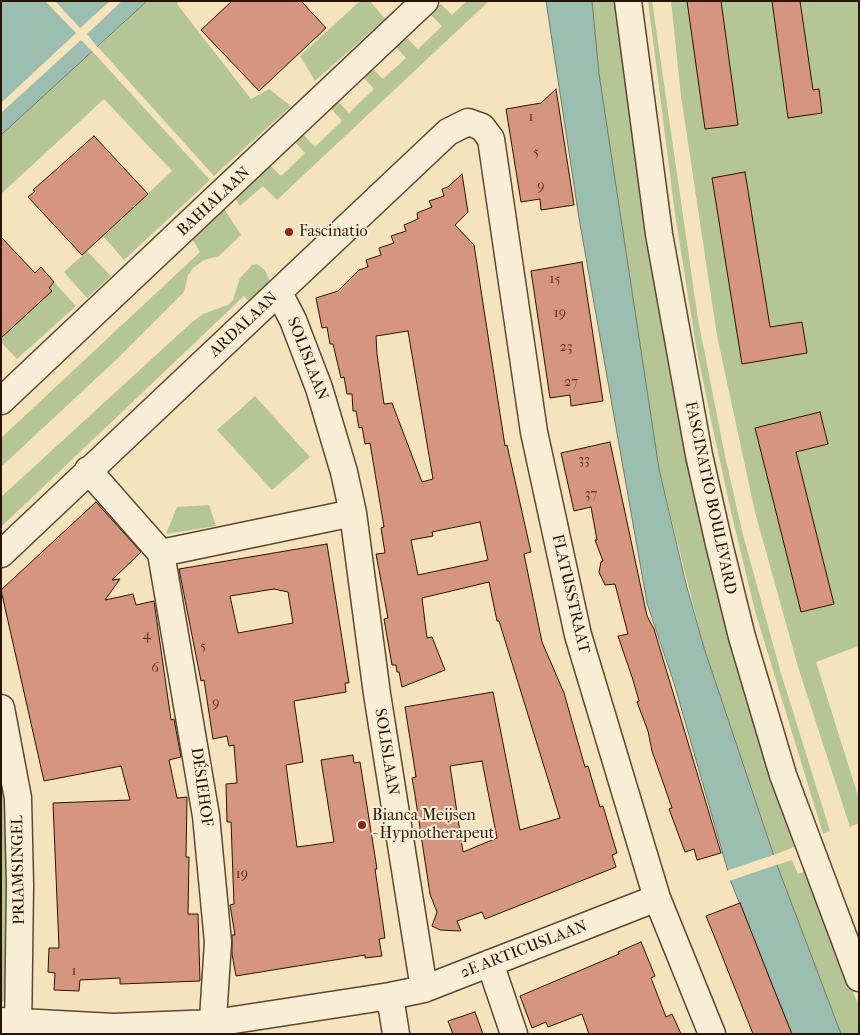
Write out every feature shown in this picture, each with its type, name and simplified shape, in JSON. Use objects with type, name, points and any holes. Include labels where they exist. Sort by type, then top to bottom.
[{"type":"street","name":"BAHIALAAN","points":[[1,401],[425,1]]},
{"type":"street","name":"FASCINATIO BOULEVARD","points":[[628,1],[659,234],[698,455],[719,544],[742,637],[784,775],[859,978]]},
{"type":"street","name":"ARDALAAN","points":[[1,554],[448,132],[459,125],[475,123],[487,132],[491,138]]},
{"type":"street","name":"FLATUSSTRAAT","points":[[491,138],[533,426],[557,542],[592,684],[657,898],[712,1034]]},
{"type":"street","name":"SOLISLAAN","points":[[279,293],[293,320],[319,388],[344,472],[353,514],[377,694],[424,989]]},
{"type":"street","points":[[88,470],[161,553],[353,514]]},
{"type":"street","name":"DÉSIEHOF","points":[[161,553],[206,816],[218,942],[213,1028]]},
{"type":"street","name":"PRIAMSINGEL","points":[[1,708],[18,798],[20,885],[12,1026]]},
{"type":"street","name":"2E ARTICUSLAAN","points":[[12,1026],[213,1028],[390,996],[424,989],[657,898]]},
{"type":"street","points":[[490,963],[514,1034]]},
{"type":"street","points":[[390,996],[396,1034]]},
{"type":"green space","points":[[147,1],[179,1],[177,4],[251,99],[269,89],[291,106],[214,176],[98,47]]},
{"type":"green space","points":[[360,1],[370,1],[385,19],[315,81],[300,56]]},
{"type":"green space","points":[[467,1],[489,1],[277,200],[263,186],[240,206],[234,196],[268,163],[281,176],[305,153],[295,142],[303,134],[315,147],[342,121],[329,106],[336,99],[349,113],[374,89],[362,76],[371,67],[383,79],[406,58],[395,46],[405,36],[418,49],[442,26],[430,14],[441,4],[452,15]]},
{"type":"green space","points":[[592,1],[615,1],[665,343],[737,662],[794,847],[774,855],[704,648],[659,469],[599,74]]},
{"type":"green space","points":[[648,1],[652,1],[698,319],[724,451],[742,531],[780,670],[830,831],[823,834],[755,611],[711,420],[696,346],[675,214]]},
{"type":"green space","points":[[671,1],[859,1],[859,646],[816,662],[859,799],[859,823],[850,827],[798,667],[755,512],[717,336],[681,96]]},
{"type":"green space","points":[[92,51],[210,180],[124,260],[103,236],[172,171],[104,99],[1,194],[1,135]]},
{"type":"green space","points":[[223,207],[241,235],[219,256],[204,260],[193,268],[188,275],[184,292],[117,359],[1,467],[1,438],[200,252],[192,239]]},
{"type":"green space","points":[[87,251],[111,276],[87,298],[64,272]]},
{"type":"green space","points":[[257,264],[265,270],[273,288],[254,306],[244,296],[1,527],[1,497],[191,323],[203,314],[228,305],[233,300],[240,278],[252,265]]},
{"type":"green space","points":[[54,282],[76,306],[17,359],[1,342],[1,332]]},
{"type":"green space","points":[[255,396],[310,457],[272,490],[217,430]]},
{"type":"green space","points":[[209,505],[216,526],[166,534],[177,507]]},
{"type":"green space","points":[[1,780],[4,800],[6,890],[4,1001],[1,1003]]},
{"type":"green space","points":[[792,860],[798,874],[806,871],[859,1007],[859,1034],[841,1034],[777,865]]},
{"type":"shaded area","points":[[1,1],[147,1],[1,135]]},
{"type":"shaded area","points":[[546,1],[592,1],[599,74],[659,469],[686,584],[704,648],[777,865],[841,1034],[792,1034],[731,882],[674,683],[647,603],[579,218]]},
{"type":"pier","points":[[45,1],[55,1],[80,28],[110,1],[122,1],[87,34],[99,49],[94,53],[81,40],[1,113],[1,103],[76,33]]},
{"type":"pier","points":[[776,854],[779,864],[729,881],[726,871]]},
{"type":"building","points":[[232,1],[301,1],[326,28],[259,91],[201,30]]},
{"type":"building","points":[[687,1],[721,1],[738,125],[705,129]]},
{"type":"building","points":[[772,1],[800,1],[813,90],[819,89],[822,113],[788,118]]},
{"type":"building","points":[[556,89],[574,205],[541,210],[540,199],[521,202],[506,109],[541,103]]},
{"type":"building","points":[[94,136],[148,194],[82,255],[28,197],[35,191],[33,190]]},
{"type":"building","points":[[745,172],[770,327],[802,322],[807,353],[742,364],[712,178]]},
{"type":"building","points":[[462,174],[468,212],[455,225],[474,245],[505,446],[507,445],[531,552],[524,554],[542,642],[564,693],[585,767],[588,766],[600,807],[603,806],[617,853],[612,855],[616,867],[485,919],[482,912],[457,921],[461,931],[440,930],[432,926],[437,912],[430,894],[412,778],[416,777],[405,707],[493,692],[520,830],[560,818],[499,621],[497,621],[489,582],[422,598],[427,638],[432,637],[445,670],[402,687],[396,665],[392,665],[384,619],[388,618],[376,554],[385,553],[381,528],[384,527],[370,443],[365,444],[362,427],[359,428],[356,411],[353,411],[352,394],[347,394],[344,377],[341,378],[333,344],[330,344],[327,327],[322,328],[316,298],[338,291],[359,270],[368,267],[366,260],[381,255],[379,248],[394,243],[391,236],[406,231],[404,225],[418,219],[417,213],[432,207],[429,201],[444,196],[442,189],[448,187]],"holes":[[[408,331],[433,479],[422,482],[392,403],[384,404],[377,354],[376,336]],[[480,522],[488,560],[418,575],[411,540],[433,536],[432,532]],[[482,761],[497,838],[463,852],[450,766]]]},
{"type":"building","points":[[1,237],[35,273],[41,267],[54,282],[49,288],[52,291],[1,338]]},
{"type":"building","points":[[582,262],[603,401],[571,406],[570,395],[550,398],[531,271]]},
{"type":"building","points":[[820,412],[828,444],[796,452],[834,604],[801,612],[755,428]]},
{"type":"building","points":[[610,442],[647,616],[654,629],[721,853],[697,860],[694,849],[685,852],[669,809],[672,808],[652,751],[648,731],[637,702],[639,701],[633,680],[618,636],[628,634],[615,584],[605,585],[599,572],[601,562],[603,561],[595,540],[597,540],[591,507],[574,511],[561,453]]},
{"type":"building","points":[[96,502],[141,552],[112,580],[120,579],[105,600],[133,594],[136,605],[154,601],[171,720],[174,719],[181,757],[169,760],[177,798],[187,797],[186,857],[189,857],[188,914],[198,914],[200,981],[120,984],[120,978],[80,980],[79,991],[54,990],[55,973],[48,972],[49,948],[59,948],[53,803],[130,800],[121,766],[44,781],[1,590]]},
{"type":"building","points":[[327,544],[349,683],[345,683],[346,692],[294,701],[303,762],[286,765],[297,847],[334,842],[321,760],[353,755],[354,763],[360,762],[377,869],[375,869],[385,938],[379,939],[382,956],[365,958],[365,955],[236,976],[232,954],[232,935],[235,935],[230,905],[234,904],[231,822],[227,822],[226,784],[237,783],[234,745],[229,746],[227,736],[213,739],[204,680],[201,681],[179,569]],"holes":[[[274,589],[288,592],[293,623],[238,633],[230,596]]]},
{"type":"building","points":[[740,903],[792,1034],[753,1034],[706,916]]},
{"type":"building","points":[[641,942],[655,976],[651,978],[666,1017],[672,1014],[681,1034],[589,1034],[582,1014],[548,1027],[546,1022],[532,1028],[520,996],[619,954],[618,952]]},
{"type":"building","points":[[475,1012],[483,1034],[453,1034],[448,1021]]},
{"type":"place","name":"Fascinatio","points":[[289,232]]},
{"type":"place","name":"Bianca Meijsen - Hypnotherapeut","points":[[362,825]]}]
